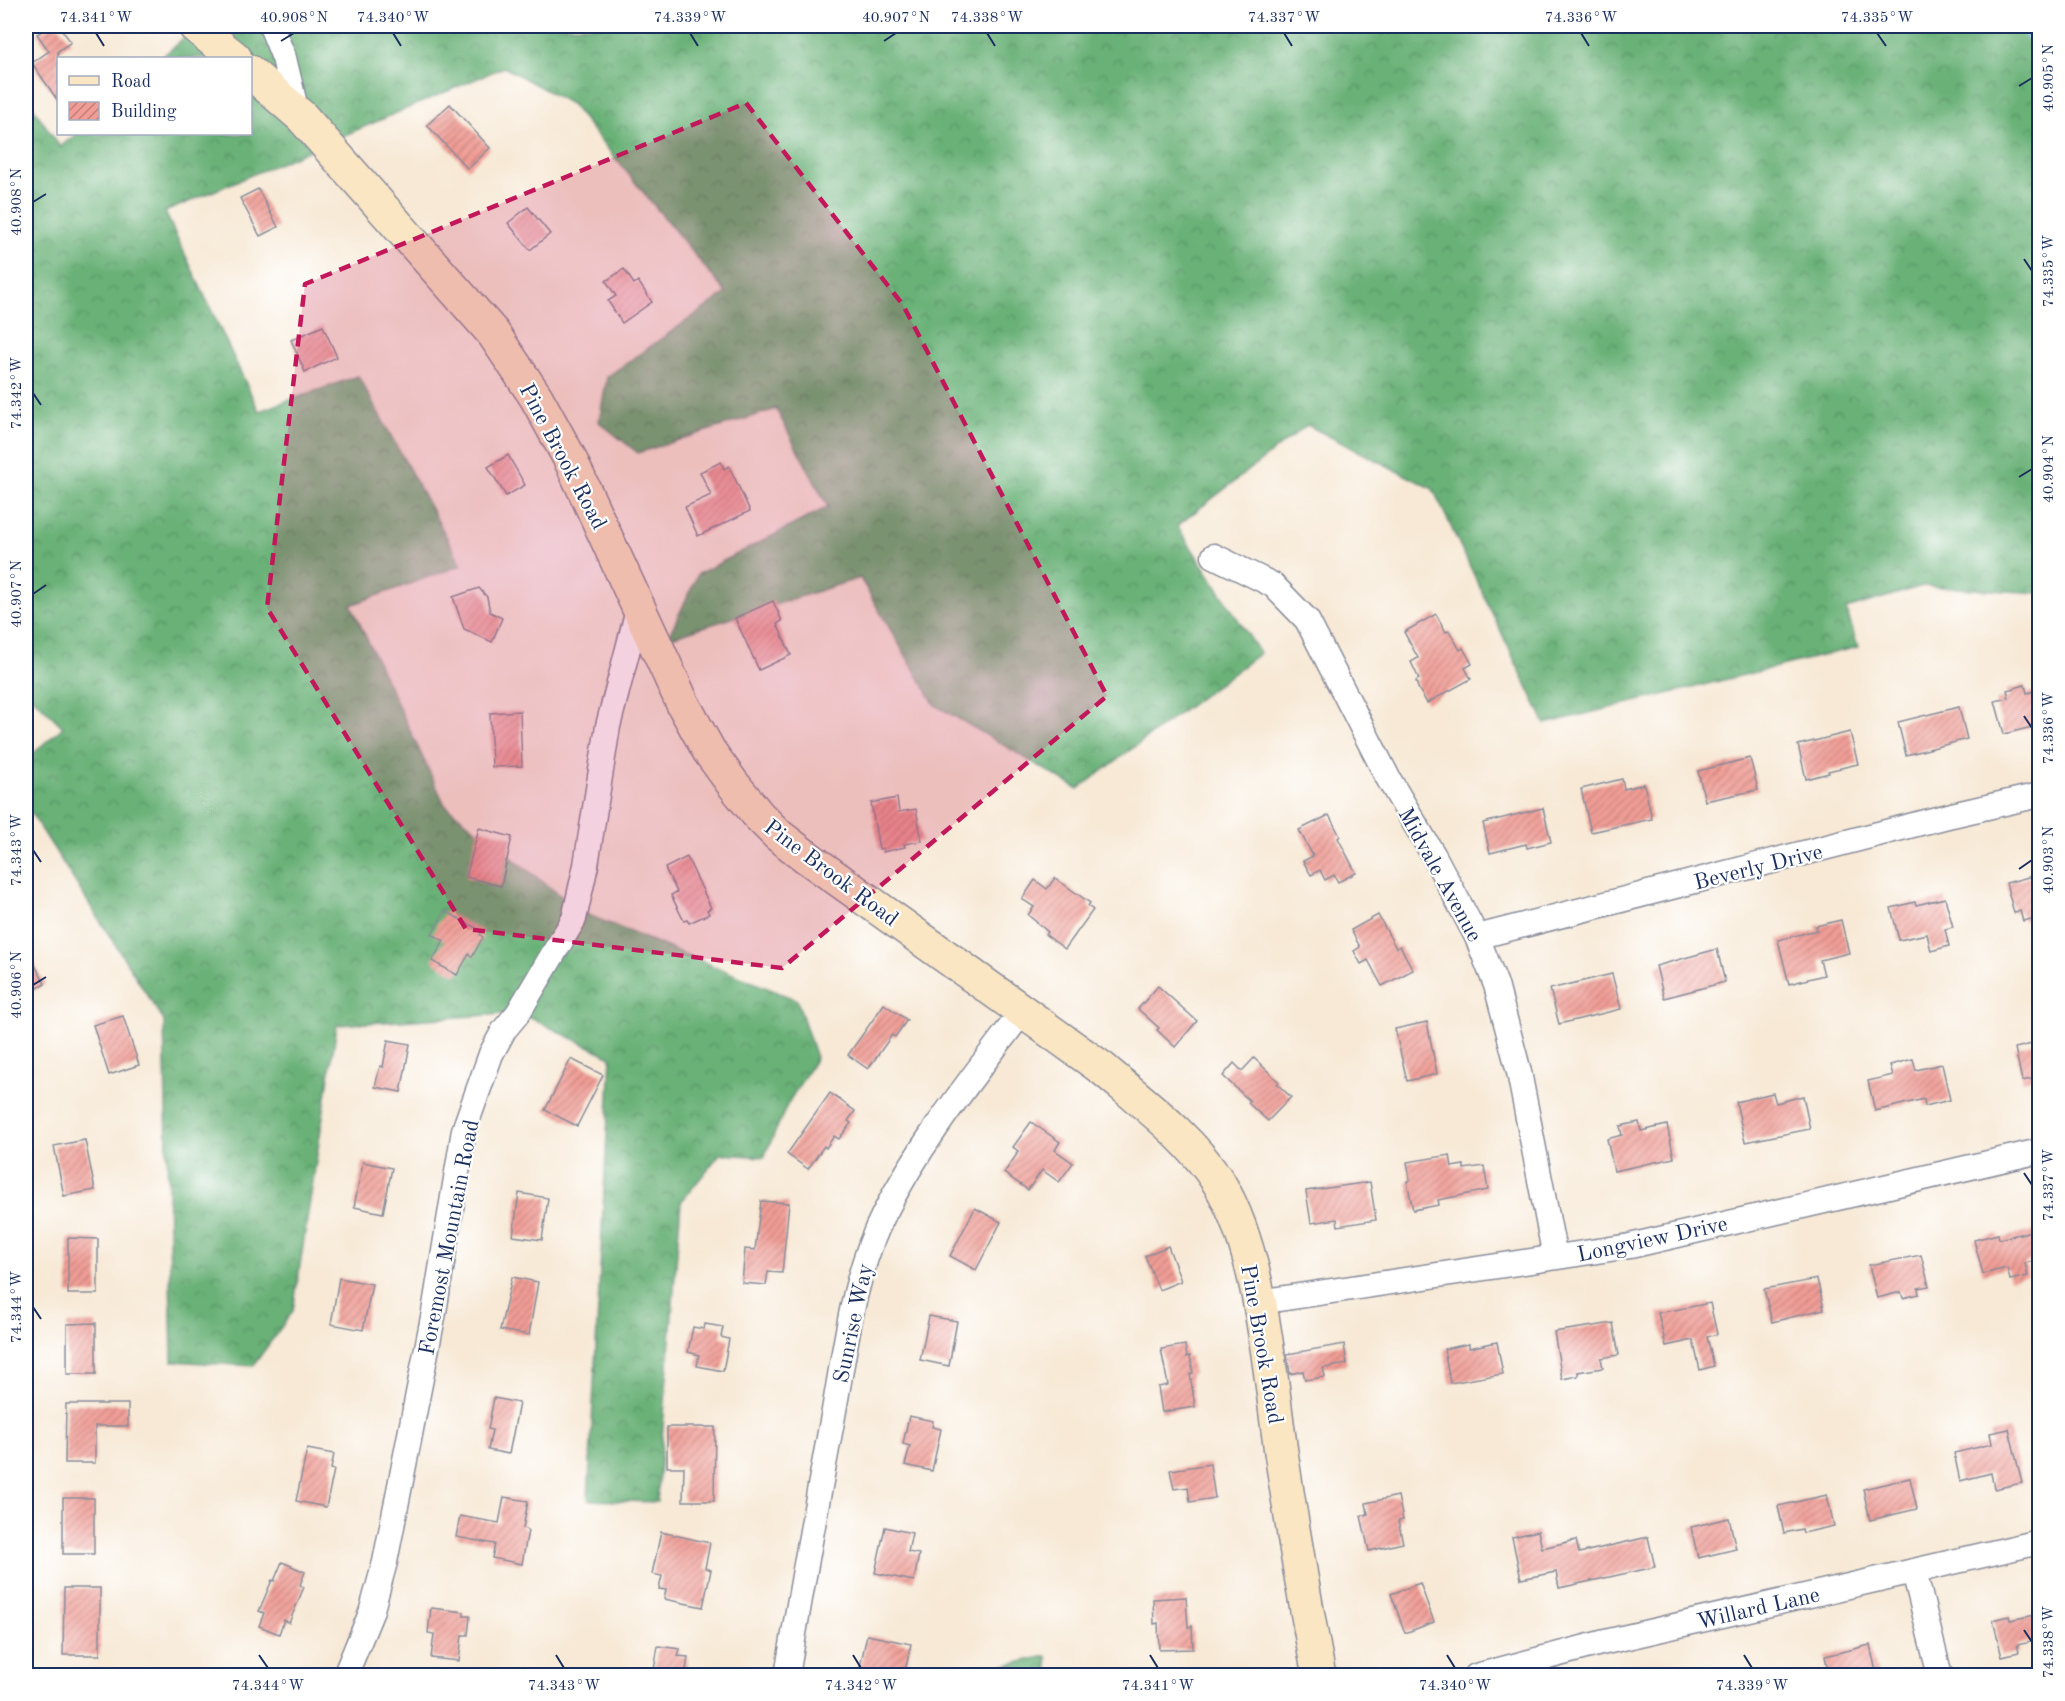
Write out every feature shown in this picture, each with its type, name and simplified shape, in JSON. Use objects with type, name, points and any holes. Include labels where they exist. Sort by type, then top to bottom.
[{"type":"street","points":[[195,26],[234,57]]},
{"type":"street","points":[[271,26],[284,58],[297,113]]},
{"type":"street","name":"Pine Brook Road","points":[[252,74],[297,113],[493,333],[536,398],[569,457],[683,704],[710,751],[759,816],[778,835],[804,855],[1103,1069],[1144,1104],[1202,1161],[1218,1182],[1231,1206],[1249,1257],[1259,1302],[1292,1528],[1318,1676]]},
{"type":"street","name":"Midvale Avenue","points":[[1214,556],[1274,585],[1307,620],[1388,778],[1436,859],[1477,937],[1496,985],[1519,1072],[1555,1257]]},
{"type":"street","name":"Foremost Mountain Road","points":[[345,1676],[371,1613],[386,1562],[434,1312],[464,1130],[491,1054],[574,919],[586,865],[608,726],[639,606]]},
{"type":"street","name":"Beverly Drive","points":[[1477,937],[1952,815],[2040,795]]},
{"type":"street","name":"Sunrise Way","points":[[787,1676],[841,1371],[854,1305],[868,1253],[883,1215],[915,1160],[951,1107],[1022,1012]]},
{"type":"street","name":"Longview Drive","points":[[1259,1302],[1640,1244],[2040,1151]]},
{"type":"street","name":"Willard Lane","points":[[1476,1676],[1601,1643],[2040,1542]]},
{"type":"street","points":[[1914,1571],[1940,1676]]},
{"type":"highlighted area","points":[[746,103],[903,305],[1107,696],[782,968],[466,929],[267,608],[305,284]]},
{"type":"green space","points":[[181,26],[2039,26],[2039,593],[1923,586],[1846,609],[1858,647],[1545,724],[1433,489],[1307,425],[1177,526],[1260,653],[1078,789],[935,705],[860,578],[668,638],[698,574],[828,507],[776,409],[638,453],[599,422],[607,377],[726,293],[571,104],[504,67],[165,212],[259,411],[358,376],[462,565],[351,605],[445,805],[581,912],[797,1000],[816,1058],[788,1103],[764,1157],[720,1154],[681,1202],[657,1502],[588,1500],[611,1057],[520,1013],[337,1025],[293,1311],[253,1366],[172,1361],[164,1021],[26,805],[26,760],[63,727],[26,691],[26,97],[60,147],[75,135],[252,135],[252,57],[162,57],[188,34]]},
{"type":"green space","points":[[1047,1656],[1048,1675],[961,1675]]},
{"type":"building","points":[[50,26],[59,26],[71,42],[58,51],[57,100],[32,63],[49,51],[37,34]]},
{"type":"building","points":[[450,104],[490,148],[468,169],[427,125]]},
{"type":"building","points":[[258,189],[278,227],[260,236],[240,198]]},
{"type":"building","points":[[528,207],[550,234],[530,250],[508,223]]},
{"type":"building","points":[[624,269],[634,284],[638,281],[652,302],[622,323],[608,301],[616,296],[606,281]]},
{"type":"building","points":[[323,326],[337,357],[305,372],[291,340]]},
{"type":"building","points":[[508,455],[525,485],[506,496],[488,467]]},
{"type":"building","points":[[721,462],[724,469],[729,466],[750,511],[698,536],[685,507],[711,495],[700,472]]},
{"type":"building","points":[[479,588],[487,597],[490,612],[502,618],[492,642],[464,629],[453,597]]},
{"type":"building","points":[[773,601],[782,621],[777,624],[791,655],[759,670],[735,618]]},
{"type":"building","points":[[1436,614],[1446,632],[1449,631],[1460,650],[1463,648],[1472,664],[1465,668],[1471,679],[1427,703],[1418,688],[1416,681],[1419,679],[1411,662],[1418,658],[1404,632]]},
{"type":"building","points":[[2025,685],[2027,693],[2040,690],[2040,725],[2004,734],[1995,701],[2009,698],[2007,690]]},
{"type":"building","points":[[1959,707],[1967,739],[1906,755],[1898,722]]},
{"type":"building","points":[[520,711],[522,766],[492,767],[490,713]]},
{"type":"building","points":[[1850,732],[1858,764],[1806,779],[1798,745]]},
{"type":"building","points":[[1750,758],[1758,790],[1705,801],[1698,771]]},
{"type":"building","points":[[1622,779],[1624,789],[1644,784],[1652,819],[1591,832],[1581,789]]},
{"type":"building","points":[[897,798],[899,812],[916,809],[922,841],[904,844],[905,847],[883,852],[883,848],[879,849],[871,803]]},
{"type":"building","points":[[1543,808],[1551,842],[1527,848],[1526,844],[1490,853],[1483,823]]},
{"type":"building","points":[[1329,815],[1356,873],[1338,882],[1334,875],[1325,880],[1320,870],[1311,875],[1303,861],[1313,856],[1299,830]]},
{"type":"building","points":[[479,828],[512,837],[501,886],[466,877]]},
{"type":"building","points":[[687,857],[711,908],[707,910],[709,914],[689,923],[687,920],[684,921],[671,895],[677,892],[665,868]]},
{"type":"building","points":[[2040,874],[2040,917],[2023,921],[2020,911],[2014,913],[2006,883]]},
{"type":"building","points":[[1055,878],[1090,903],[1088,906],[1093,910],[1065,949],[1046,935],[1048,932],[1028,915],[1034,907],[1022,899],[1035,880],[1047,889]]},
{"type":"building","points":[[1945,898],[1953,927],[1945,929],[1949,946],[1931,951],[1927,934],[1899,940],[1891,908]]},
{"type":"building","points":[[445,911],[482,931],[480,935],[483,937],[472,957],[469,954],[457,975],[432,961],[444,941],[432,934]]},
{"type":"building","points":[[1378,915],[1396,948],[1400,946],[1413,970],[1382,986],[1368,960],[1361,964],[1354,951],[1360,947],[1351,930]]},
{"type":"building","points":[[1841,920],[1849,953],[1820,960],[1824,975],[1789,984],[1778,940],[1817,930],[1816,926]]},
{"type":"building","points":[[26,948],[45,984],[26,995]]},
{"type":"building","points":[[1717,949],[1725,982],[1664,998],[1656,966]]},
{"type":"building","points":[[1612,974],[1621,1009],[1559,1024],[1550,989]]},
{"type":"building","points":[[1158,986],[1197,1021],[1175,1047],[1138,1009]]},
{"type":"building","points":[[884,1004],[907,1020],[895,1037],[892,1035],[868,1069],[848,1055]]},
{"type":"building","points":[[123,1016],[139,1065],[109,1075],[93,1025]]},
{"type":"building","points":[[1427,1022],[1437,1074],[1407,1081],[1395,1029]]},
{"type":"building","points":[[388,1040],[410,1044],[401,1092],[375,1087],[380,1066],[383,1067]]},
{"type":"building","points":[[2040,1042],[2040,1077],[2022,1081],[2015,1048]]},
{"type":"building","points":[[1254,1058],[1291,1097],[1268,1121],[1223,1076],[1234,1063],[1242,1071]]},
{"type":"building","points":[[571,1059],[603,1075],[577,1126],[545,1110]]},
{"type":"building","points":[[1913,1059],[1916,1070],[1942,1064],[1950,1100],[1925,1106],[1924,1099],[1875,1111],[1868,1081],[1893,1075],[1890,1065]]},
{"type":"building","points":[[830,1093],[855,1111],[848,1121],[851,1123],[839,1139],[834,1136],[808,1169],[787,1154]]},
{"type":"building","points":[[1773,1093],[1776,1103],[1803,1096],[1810,1129],[1745,1142],[1736,1102]]},
{"type":"building","points":[[1031,1122],[1060,1142],[1055,1150],[1073,1163],[1059,1182],[1042,1170],[1028,1190],[1004,1173],[1017,1154],[1018,1151],[1013,1147]]},
{"type":"building","points":[[1639,1122],[1641,1131],[1667,1125],[1674,1158],[1614,1171],[1607,1139],[1622,1135],[1620,1126]]},
{"type":"building","points":[[85,1140],[95,1190],[64,1196],[54,1146]]},
{"type":"building","points":[[1450,1155],[1452,1167],[1464,1165],[1464,1169],[1484,1166],[1488,1190],[1438,1200],[1439,1205],[1413,1210],[1407,1181],[1410,1180],[1407,1162]]},
{"type":"building","points":[[363,1162],[392,1168],[383,1213],[354,1207]]},
{"type":"building","points":[[1370,1182],[1376,1220],[1338,1226],[1337,1219],[1311,1223],[1306,1191]]},
{"type":"building","points":[[519,1193],[548,1198],[542,1240],[513,1236]]},
{"type":"building","points":[[761,1201],[789,1203],[782,1273],[768,1272],[766,1285],[742,1283],[745,1249],[755,1250]]},
{"type":"building","points":[[975,1208],[1001,1222],[976,1270],[950,1256]]},
{"type":"building","points":[[2040,1229],[2040,1259],[2025,1263],[2028,1276],[2010,1280],[2007,1268],[1983,1274],[1974,1240],[1998,1234],[1999,1239]]},
{"type":"building","points":[[68,1238],[98,1239],[98,1294],[68,1294]]},
{"type":"building","points":[[1168,1246],[1181,1281],[1159,1290],[1145,1256]]},
{"type":"building","points":[[1921,1255],[1929,1286],[1918,1288],[1919,1294],[1903,1298],[1901,1292],[1877,1298],[1869,1265]]},
{"type":"building","points":[[512,1277],[538,1282],[529,1335],[500,1330]]},
{"type":"building","points":[[339,1278],[372,1284],[363,1330],[331,1324]]},
{"type":"building","points":[[1817,1279],[1824,1309],[1772,1322],[1764,1289]]},
{"type":"building","points":[[1710,1303],[1717,1334],[1707,1337],[1714,1366],[1700,1370],[1693,1340],[1666,1346],[1658,1313]]},
{"type":"building","points":[[929,1316],[957,1321],[949,1366],[920,1360]]},
{"type":"building","points":[[96,1323],[96,1374],[67,1374],[67,1324]]},
{"type":"building","points":[[1613,1323],[1619,1355],[1601,1358],[1603,1368],[1578,1372],[1578,1376],[1562,1379],[1554,1332]]},
{"type":"building","points":[[705,1324],[723,1327],[721,1337],[729,1339],[723,1371],[697,1366],[699,1355],[688,1352],[693,1327],[704,1329]]},
{"type":"building","points":[[1497,1342],[1503,1374],[1450,1383],[1444,1349],[1469,1344],[1469,1348]]},
{"type":"building","points":[[1344,1344],[1347,1364],[1323,1368],[1325,1377],[1305,1380],[1303,1371],[1290,1374],[1287,1354]]},
{"type":"building","points":[[1185,1345],[1193,1373],[1190,1374],[1195,1407],[1162,1412],[1158,1387],[1168,1385],[1161,1349]]},
{"type":"building","points":[[494,1398],[519,1403],[509,1454],[488,1450],[492,1430],[488,1429]]},
{"type":"building","points":[[66,1404],[128,1404],[128,1426],[95,1426],[95,1463],[65,1463]]},
{"type":"building","points":[[909,1416],[933,1421],[932,1427],[941,1429],[932,1471],[905,1465],[910,1446],[903,1444]]},
{"type":"building","points":[[667,1427],[715,1427],[714,1501],[683,1501],[684,1467],[667,1467]]},
{"type":"building","points":[[2009,1429],[2022,1483],[1994,1489],[1991,1473],[1960,1481],[1954,1453],[1992,1444],[1990,1433]]},
{"type":"building","points":[[307,1449],[334,1454],[331,1469],[334,1470],[326,1507],[296,1501]]},
{"type":"building","points":[[1210,1464],[1215,1498],[1190,1502],[1188,1487],[1174,1489],[1170,1470]]},
{"type":"building","points":[[1910,1478],[1917,1509],[1870,1520],[1863,1489]]},
{"type":"building","points":[[1827,1495],[1834,1526],[1803,1533],[1802,1529],[1784,1533],[1778,1506]]},
{"type":"building","points":[[1398,1496],[1403,1520],[1398,1521],[1403,1543],[1369,1551],[1361,1516],[1368,1514],[1366,1503]]},
{"type":"building","points":[[504,1497],[528,1501],[523,1528],[528,1530],[522,1564],[492,1558],[495,1544],[456,1537],[460,1516],[499,1523]]},
{"type":"building","points":[[63,1498],[94,1498],[94,1554],[63,1554]]},
{"type":"building","points":[[1729,1518],[1736,1549],[1698,1558],[1691,1527]]},
{"type":"building","points":[[885,1527],[912,1533],[908,1552],[919,1554],[914,1581],[875,1573]]},
{"type":"building","points":[[1538,1531],[1542,1548],[1576,1540],[1579,1553],[1648,1537],[1655,1567],[1559,1588],[1556,1572],[1521,1579],[1512,1537]]},
{"type":"building","points":[[661,1532],[710,1543],[705,1568],[711,1570],[703,1607],[664,1599],[666,1590],[659,1589],[662,1576],[652,1574]]},
{"type":"building","points":[[282,1562],[305,1572],[300,1585],[304,1587],[289,1623],[284,1620],[279,1634],[259,1626],[264,1613],[259,1611]]},
{"type":"building","points":[[1420,1583],[1434,1622],[1405,1633],[1391,1594]]},
{"type":"building","points":[[64,1588],[100,1588],[100,1655],[63,1655]]},
{"type":"building","points":[[1186,1597],[1188,1627],[1192,1626],[1193,1649],[1159,1650],[1158,1623],[1154,1624],[1153,1599]]},
{"type":"building","points":[[431,1608],[464,1612],[464,1616],[470,1616],[468,1635],[462,1635],[459,1661],[431,1658],[434,1634],[428,1633]]},
{"type":"building","points":[[2040,1614],[2040,1640],[2017,1645],[2019,1652],[2002,1656],[1993,1620],[2010,1616],[2011,1620]]},
{"type":"building","points":[[867,1635],[911,1644],[904,1676],[858,1676]]},
{"type":"building","points":[[1870,1645],[1877,1676],[1829,1676],[1825,1656]]},
{"type":"building","points":[[658,1646],[680,1649],[678,1656],[688,1657],[685,1676],[653,1676]]}]
